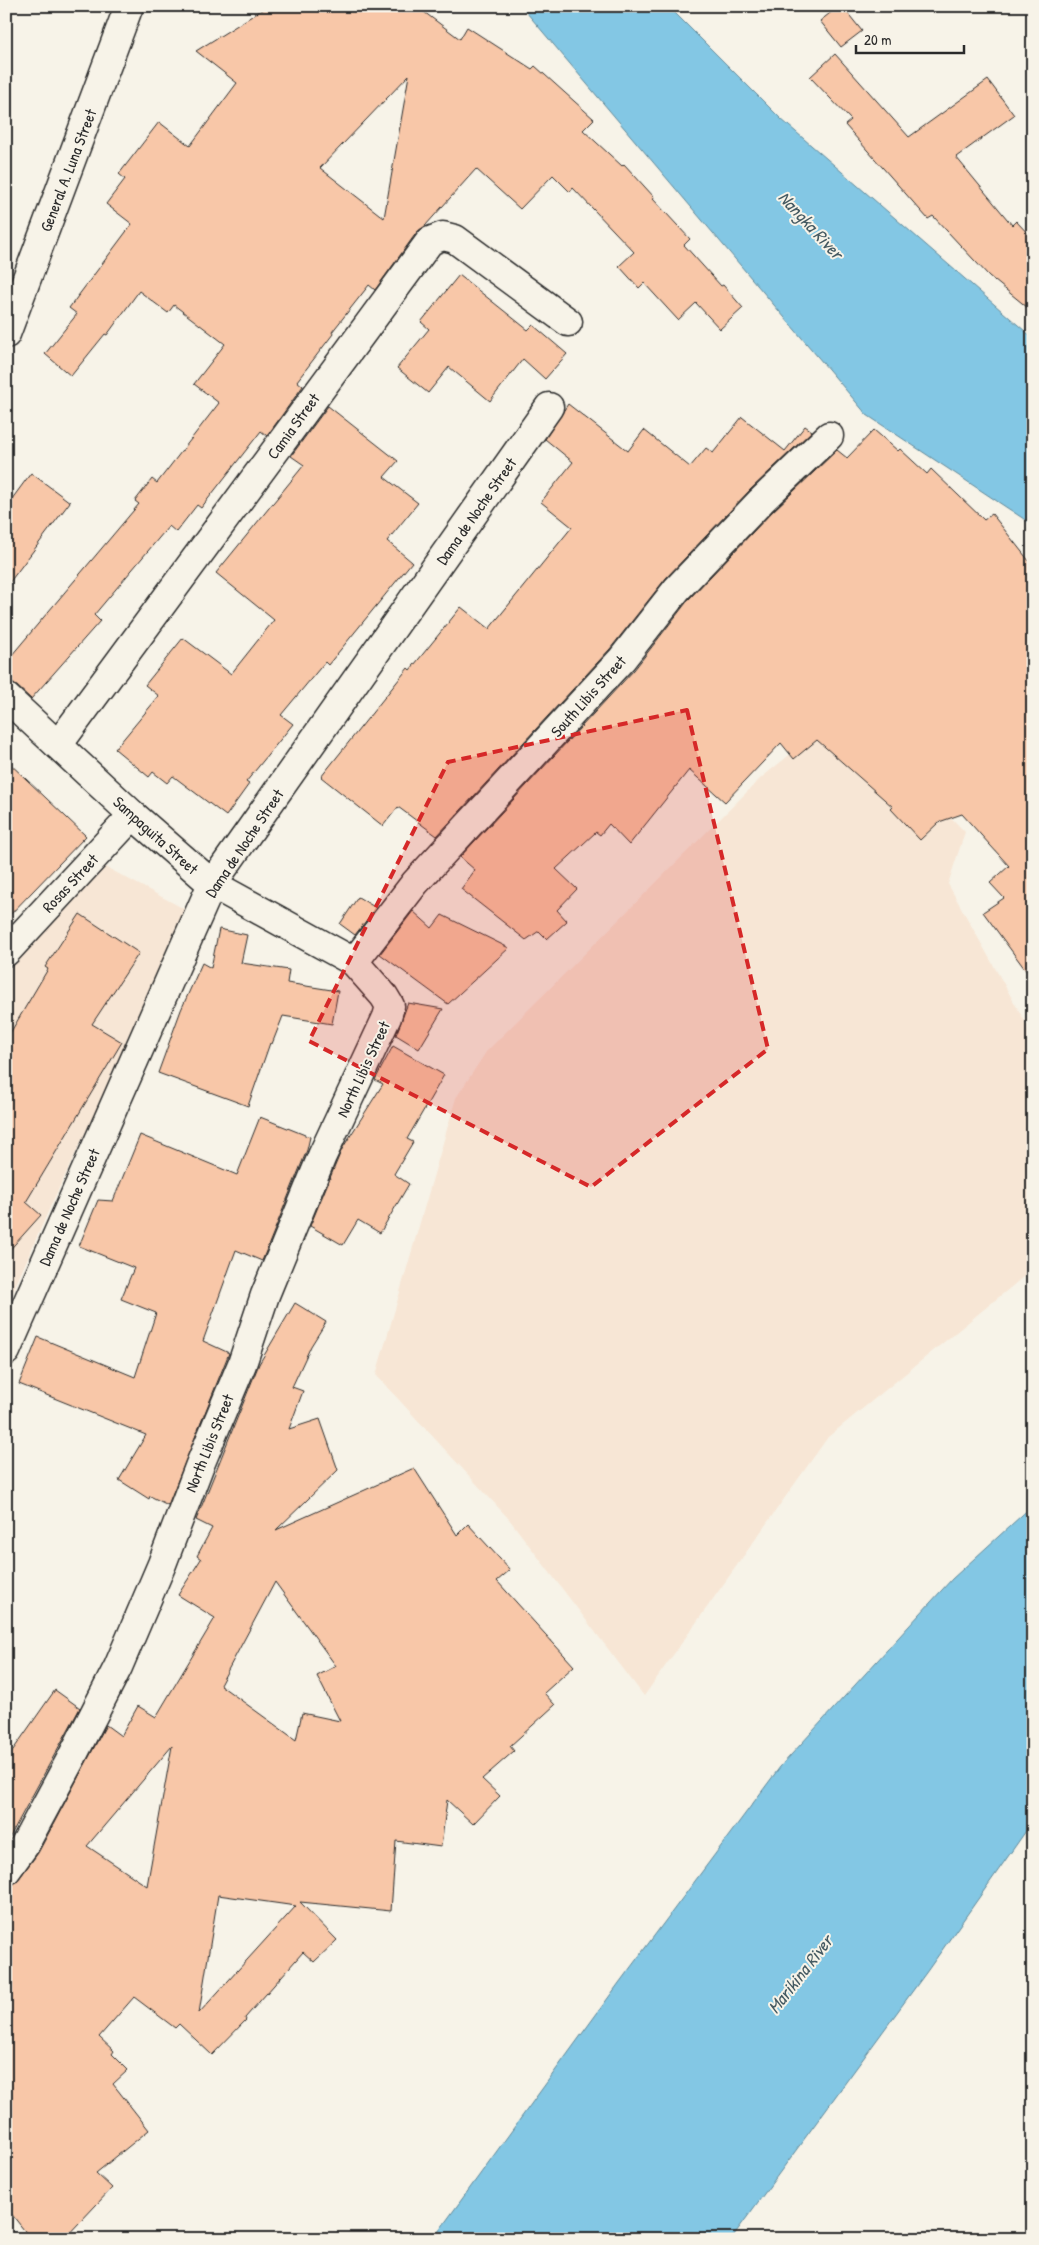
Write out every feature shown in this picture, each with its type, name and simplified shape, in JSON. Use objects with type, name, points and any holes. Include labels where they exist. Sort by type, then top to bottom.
[{"type":"street","name":"General A. Luna Street","points":[[6,334],[129,6]]},
{"type":"street","name":"Camia Street","points":[[58,745],[430,241],[443,236],[455,239],[568,322]]},
{"type":"street","name":"Dama de Noche Street","points":[[6,1351],[212,884],[549,407]]},
{"type":"street","name":"South Libis Street","points":[[354,962],[415,883],[622,659],[677,589],[761,501],[829,436]]},
{"type":"street","name":"Sampaguita Street","points":[[6,697],[133,815],[212,884],[354,962],[384,996],[390,1006]]},
{"type":"street","name":"Rosas Street","points":[[6,952],[133,815]]},
{"type":"street","name":"North Libis Street","points":[[6,1870],[24,1846],[118,1667],[162,1564],[199,1467],[242,1364],[265,1295],[315,1173],[387,1017],[390,1006]]},
{"type":"highlighted area","points":[[687,710],[768,1049],[591,1187],[309,1041],[448,762]]},
{"type":"shaded area","points":[[846,709],[965,832],[948,884],[1033,1036],[1033,1269],[828,1437],[644,1696],[509,1519],[376,1375],[456,1098],[486,1052],[761,778]]},
{"type":"shaded area","points":[[102,865],[190,912],[52,1203],[6,1307],[6,972]]},
{"type":"water","name":"Nangka River","points":[[521,6],[668,6],[781,119],[1033,338],[1033,525],[867,415]]},
{"type":"water","name":"Marikina River","points":[[1033,1505],[1033,1821],[928,1970],[731,2239],[433,2239],[619,1983],[780,1767],[952,1579]]},
{"type":"building","points":[[268,6],[416,6],[460,39],[467,27],[532,69],[535,66],[594,119],[583,130],[622,166],[624,164],[654,197],[653,199],[690,239],[684,245],[743,308],[720,329],[696,303],[678,320],[644,283],[639,288],[619,266],[634,252],[573,188],[570,192],[553,175],[520,209],[476,169],[425,226],[417,232],[375,290],[369,285],[332,332],[333,334],[297,381],[303,386],[267,436],[261,431],[201,508],[197,505],[176,532],[169,526],[94,615],[100,621],[31,699],[17,686],[6,682],[6,662],[139,504],[135,501],[152,479],[157,483],[219,403],[194,384],[225,344],[174,305],[168,313],[139,291],[107,335],[105,334],[71,376],[45,354],[77,314],[69,308],[132,224],[106,204],[125,179],[119,174],[159,122],[190,146],[237,83],[196,51]],"holes":[[[409,75],[384,218],[320,168]]]},
{"type":"building","points":[[839,6],[842,6],[862,31],[841,47],[820,21]]},
{"type":"building","points":[[835,54],[909,137],[988,80],[1014,115],[956,157],[1012,225],[1016,221],[1033,239],[1033,312],[989,276],[933,216],[928,219],[845,125],[851,120],[810,77]]},
{"type":"building","points":[[459,275],[528,330],[533,325],[567,354],[545,379],[523,359],[490,401],[449,367],[428,393],[397,368],[429,329],[421,322]]},
{"type":"building","points":[[568,404],[628,451],[644,430],[690,467],[706,448],[713,453],[742,417],[785,451],[805,426],[812,431],[750,490],[666,578],[610,649],[437,836],[398,807],[383,826],[321,777],[408,668],[410,670],[461,607],[489,629],[572,527],[541,502],[573,462],[545,439]]},
{"type":"building","points":[[328,406],[398,461],[384,477],[418,503],[387,541],[412,562],[328,665],[325,662],[281,715],[293,724],[246,782],[249,784],[226,816],[173,776],[167,783],[153,772],[149,777],[115,749],[159,696],[145,685],[183,638],[231,674],[274,620],[216,573],[304,465],[291,456]]},
{"type":"building","points":[[874,430],[898,451],[900,449],[927,474],[931,469],[984,520],[992,514],[1033,566],[1033,980],[983,912],[1004,898],[990,883],[1009,866],[962,814],[939,822],[920,840],[891,809],[893,807],[817,740],[794,759],[781,743],[725,802],[689,770],[629,845],[609,824],[600,835],[596,832],[556,869],[577,889],[557,910],[567,921],[547,939],[539,931],[526,940],[461,889],[475,870],[460,857],[634,670],[689,599],[772,512],[837,450],[847,458]]},
{"type":"building","points":[[31,473],[70,502],[6,587],[6,507]]},
{"type":"building","points":[[6,760],[86,836],[6,919]]},
{"type":"building","points":[[358,897],[376,908],[355,935],[340,924]]},
{"type":"building","points":[[413,911],[432,928],[442,915],[509,948],[448,1004],[380,954]]},
{"type":"building","points":[[80,914],[139,953],[92,1024],[122,1042],[26,1202],[41,1215],[6,1254],[6,1040],[48,969],[45,967]]},
{"type":"building","points":[[219,929],[247,935],[241,963],[289,970],[287,983],[338,991],[332,1024],[283,1016],[272,1044],[270,1043],[248,1106],[158,1073],[181,1010],[202,963],[211,968]]},
{"type":"building","points":[[408,1003],[443,1009],[419,1049],[396,1035]]},
{"type":"building","points":[[393,1046],[444,1075],[407,1139],[413,1142],[394,1174],[409,1184],[380,1233],[358,1220],[343,1245],[310,1226],[342,1149],[383,1084],[375,1080]]},
{"type":"building","points":[[260,1117],[310,1137],[307,1150],[262,1261],[236,1250],[203,1341],[229,1353],[168,1505],[150,1496],[149,1499],[119,1480],[146,1435],[19,1384],[38,1337],[135,1377],[156,1313],[121,1299],[134,1268],[79,1246],[98,1200],[113,1201],[140,1135],[237,1175]]},
{"type":"building","points":[[295,1303],[326,1322],[311,1346],[292,1387],[303,1391],[289,1429],[320,1419],[338,1470],[276,1530],[414,1468],[457,1535],[468,1524],[510,1570],[497,1581],[574,1666],[544,1693],[555,1705],[510,1746],[514,1751],[482,1779],[500,1796],[473,1824],[447,1800],[441,1847],[396,1841],[391,1911],[300,1902],[337,1940],[314,1962],[303,1952],[245,2018],[246,2020],[212,2055],[179,2024],[175,2028],[134,1997],[99,2037],[114,2051],[112,2054],[128,2070],[113,2084],[149,2130],[96,2173],[112,2188],[64,2239],[31,2239],[6,2207],[6,1886],[13,1885],[18,1880],[38,1853],[106,1725],[121,1736],[138,1706],[156,1717],[215,1618],[178,1595],[201,1559],[197,1556],[212,1528],[196,1520],[259,1364]],"holes":[[[275,1582],[336,1666],[317,1676],[340,1721],[302,1713],[296,1740],[220,1685]],[[172,1746],[147,1886],[87,1846]],[[218,1895],[296,1906],[199,2013]]]},
{"type":"building","points":[[55,1690],[80,1708],[6,1844],[6,1760]]}]
